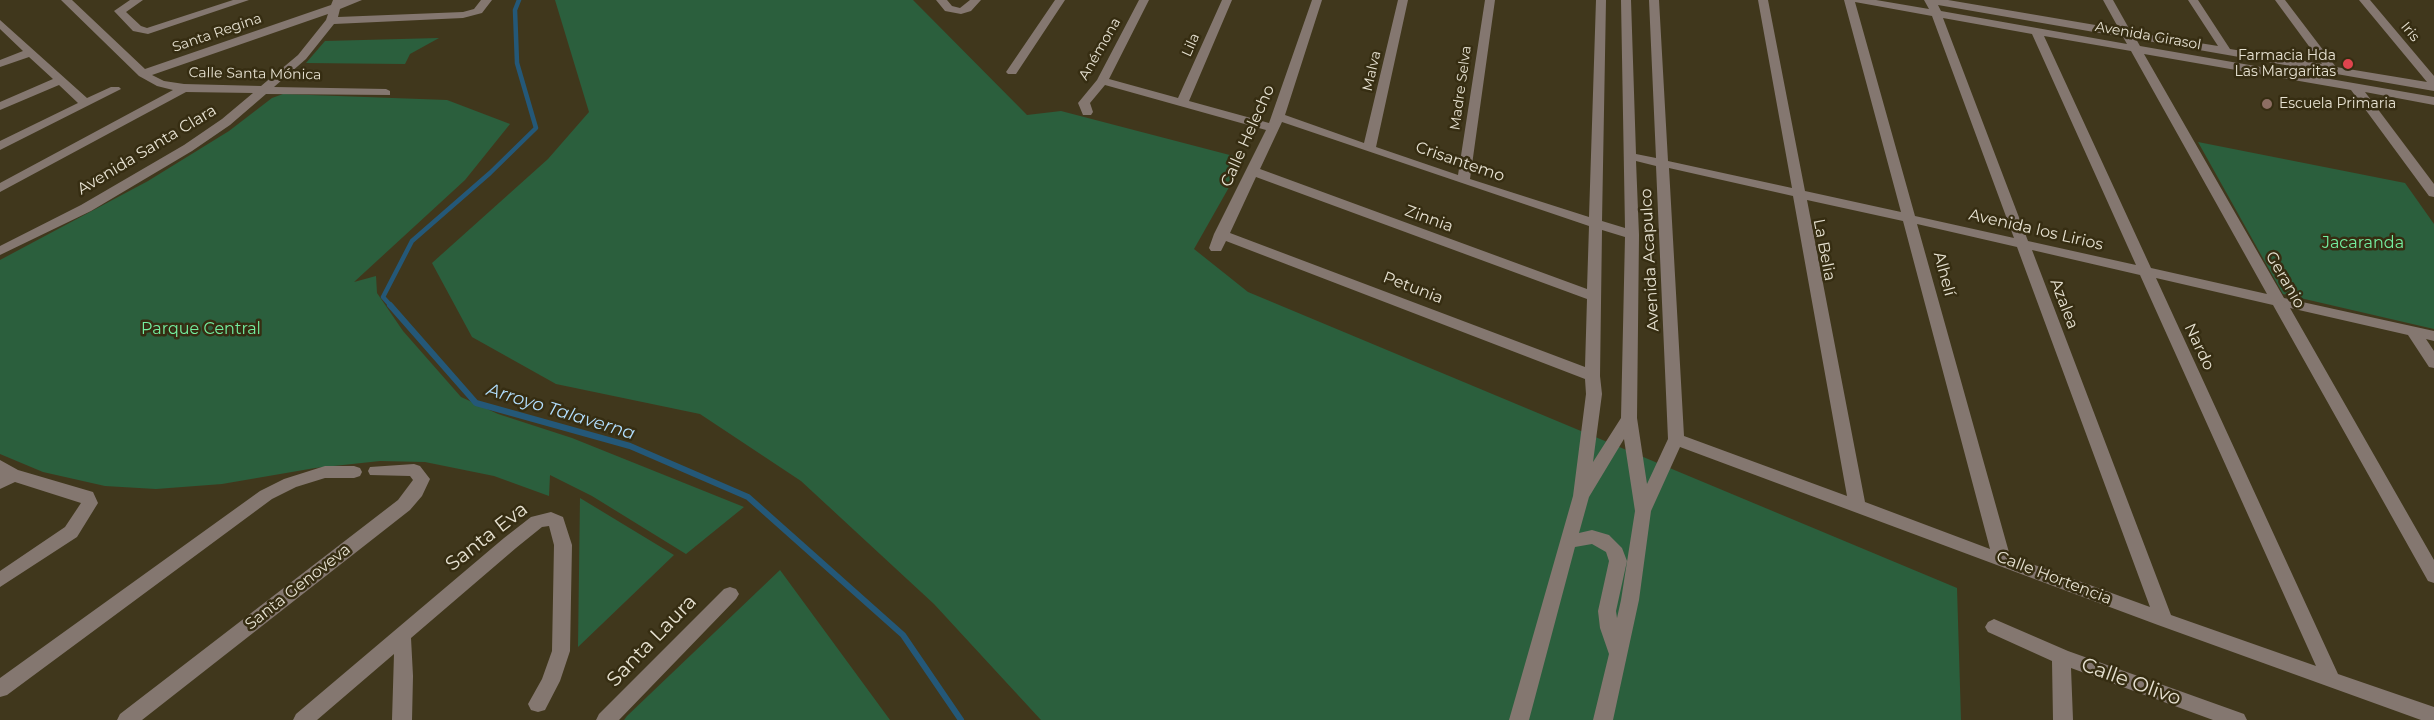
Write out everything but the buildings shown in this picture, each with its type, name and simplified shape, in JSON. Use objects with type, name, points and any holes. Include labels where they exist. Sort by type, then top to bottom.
[{"type":"street","name":"Calle Santa Mónica","points":[[66,0],[143,74],[161,84],[184,88],[386,93]]},
{"type":"street","points":[[138,0],[119,11],[137,29],[148,31],[244,0]]},
{"type":"street","name":"Santa Regina","points":[[143,74],[337,4],[357,0]]},
{"type":"street","points":[[331,21],[472,13],[481,8],[487,0]]},
{"type":"street","points":[[941,0],[945,7],[955,10],[967,9],[976,0]]},
{"type":"street","points":[[1012,72],[1060,0]]},
{"type":"street","name":"Anémona","points":[[1087,112],[1084,104],[1102,81],[1144,0]]},
{"type":"street","name":"Lila","points":[[1182,103],[1227,0]]},
{"type":"street","name":"Calle Helecho","points":[[1216,248],[1275,123],[1317,0]]},
{"type":"street","name":"Malva","points":[[1369,149],[1403,0]]},
{"type":"street","name":"Madre Selva","points":[[1463,181],[1490,0]]},
{"type":"street","points":[[1519,720],[1581,496],[1594,394],[1592,376],[1601,0]]},
{"type":"street","name":"Avenida Acapulco","points":[[1626,0],[1632,236],[1629,418],[1643,511]]},
{"type":"street","name":"Avenida Acapulco","points":[[1643,511],[1676,439],[1654,0]]},
{"type":"street","name":"La Belia","points":[[1763,0],[1797,193],[1857,505]]},
{"type":"street","name":"Alhelí","points":[[1849,0],[2002,559]]},
{"type":"street","name":"Avenida Girasol","points":[[1858,0],[2434,101]]},
{"type":"street","name":"Avenida Girasol","points":[[1931,0],[2333,71],[2434,85]]},
{"type":"street","name":"Azalea","points":[[1931,0],[2164,620]]},
{"type":"street","points":[[2018,0],[2025,16]]},
{"type":"street","name":"Geranio","points":[[2108,0],[2434,576]]},
{"type":"street","points":[[2193,0],[2227,52]]},
{"type":"street","points":[[2280,0],[2333,71]]},
{"type":"street","name":"Iris","points":[[2364,0],[2434,85]]},
{"type":"street","name":"Avenida Santa Clara","points":[[0,252],[86,208],[189,148],[267,89],[302,57],[331,21],[337,4]]},
{"type":"street","points":[[0,23],[85,103]]},
{"type":"street","name":"Nardo","points":[[2037,32],[2330,677]]},
{"type":"street","points":[[0,64],[31,52]]},
{"type":"street","points":[[0,106],[61,80]]},
{"type":"street","name":"Crisantemo","points":[[1102,81],[1182,103],[1275,123],[1369,149],[1632,236]]},
{"type":"street","points":[[2354,86],[2434,193]]},
{"type":"street","points":[[0,188],[184,88]]},
{"type":"street","points":[[1,146],[115,89]]},
{"type":"street","name":"Avenida los Lirios","points":[[1630,156],[2434,336]]},
{"type":"street","name":"Zinnia","points":[[1252,171],[1595,297]]},
{"type":"street","name":"Petunia","points":[[1221,234],[1592,376]]},
{"type":"street","points":[[2413,331],[2434,363]]},
{"type":"street","points":[[1581,496],[1629,418]]},
{"type":"street","name":"Calle Hortencia","points":[[1676,439],[2164,620],[2330,677],[2434,716]]},
{"type":"street","name":"Santa Genoveva","points":[[127,720],[404,505],[416,492],[422,479],[414,470],[376,471]]},
{"type":"street","points":[[0,689],[266,495],[290,483],[325,472],[354,472]]},
{"type":"street","points":[[0,580],[71,532],[90,503],[87,496],[4,475]]},
{"type":"street","points":[[1603,720],[1630,600],[1643,511]]},
{"type":"street","name":"Santa Eva","points":[[303,720],[537,522],[555,519],[563,545],[561,651],[551,681],[538,704]]},
{"type":"street","points":[[1569,542],[1592,537],[1603,540],[1613,548],[1618,561],[1607,611],[1609,628],[1618,654]]},
{"type":"street","name":"Santa Laura","points":[[606,720],[730,594]]},
{"type":"street","points":[[1994,627],[2061,657]]},
{"type":"street","points":[[402,634],[404,676],[402,720]]},
{"type":"street","name":"Calle Olivo","points":[[2063,720],[2061,657],[2225,718]]},
{"type":"green space","points":[[555,0],[913,0],[1027,115],[1061,111],[1245,159],[1194,249],[1248,292],[1957,588],[1961,720],[1041,720],[934,604],[801,481],[700,414],[556,384],[472,337],[432,263],[548,159],[589,112]]},
{"type":"green space","points":[[439,38],[410,54],[405,64],[306,63],[325,41]]},
{"type":"green space","name":"Parque Central","points":[[283,94],[447,100],[510,124],[465,180],[354,282],[376,276],[377,293],[403,331],[461,397],[498,414],[572,438],[744,507],[686,554],[592,496],[550,475],[549,496],[494,476],[425,462],[380,461],[315,468],[222,484],[156,489],[105,486],[43,472],[0,454],[0,260],[148,181],[229,131],[272,98]]},
{"type":"green space","name":"Jacaranda","points":[[2198,142],[2405,183],[2434,224],[2434,329],[2283,294]]},
{"type":"green space","points":[[580,498],[674,555],[578,647]]},
{"type":"green space","points":[[780,570],[890,720],[624,720],[627,716]]},
{"type":"waterway","name":"Arroyo Talaverna","points":[[392,307],[383,297],[412,241],[490,173],[536,128],[517,63],[515,10],[519,0]]},
{"type":"waterway","name":"Arroyo Talaverna","points":[[390,305],[476,403],[630,446],[748,497],[903,635],[961,720]]},
{"type":"place","name":"Farmacia Hda Las Margaritas","points":[[2348,64]]},
{"type":"place","name":"Escuela Primaria","points":[[2267,104]]}]
